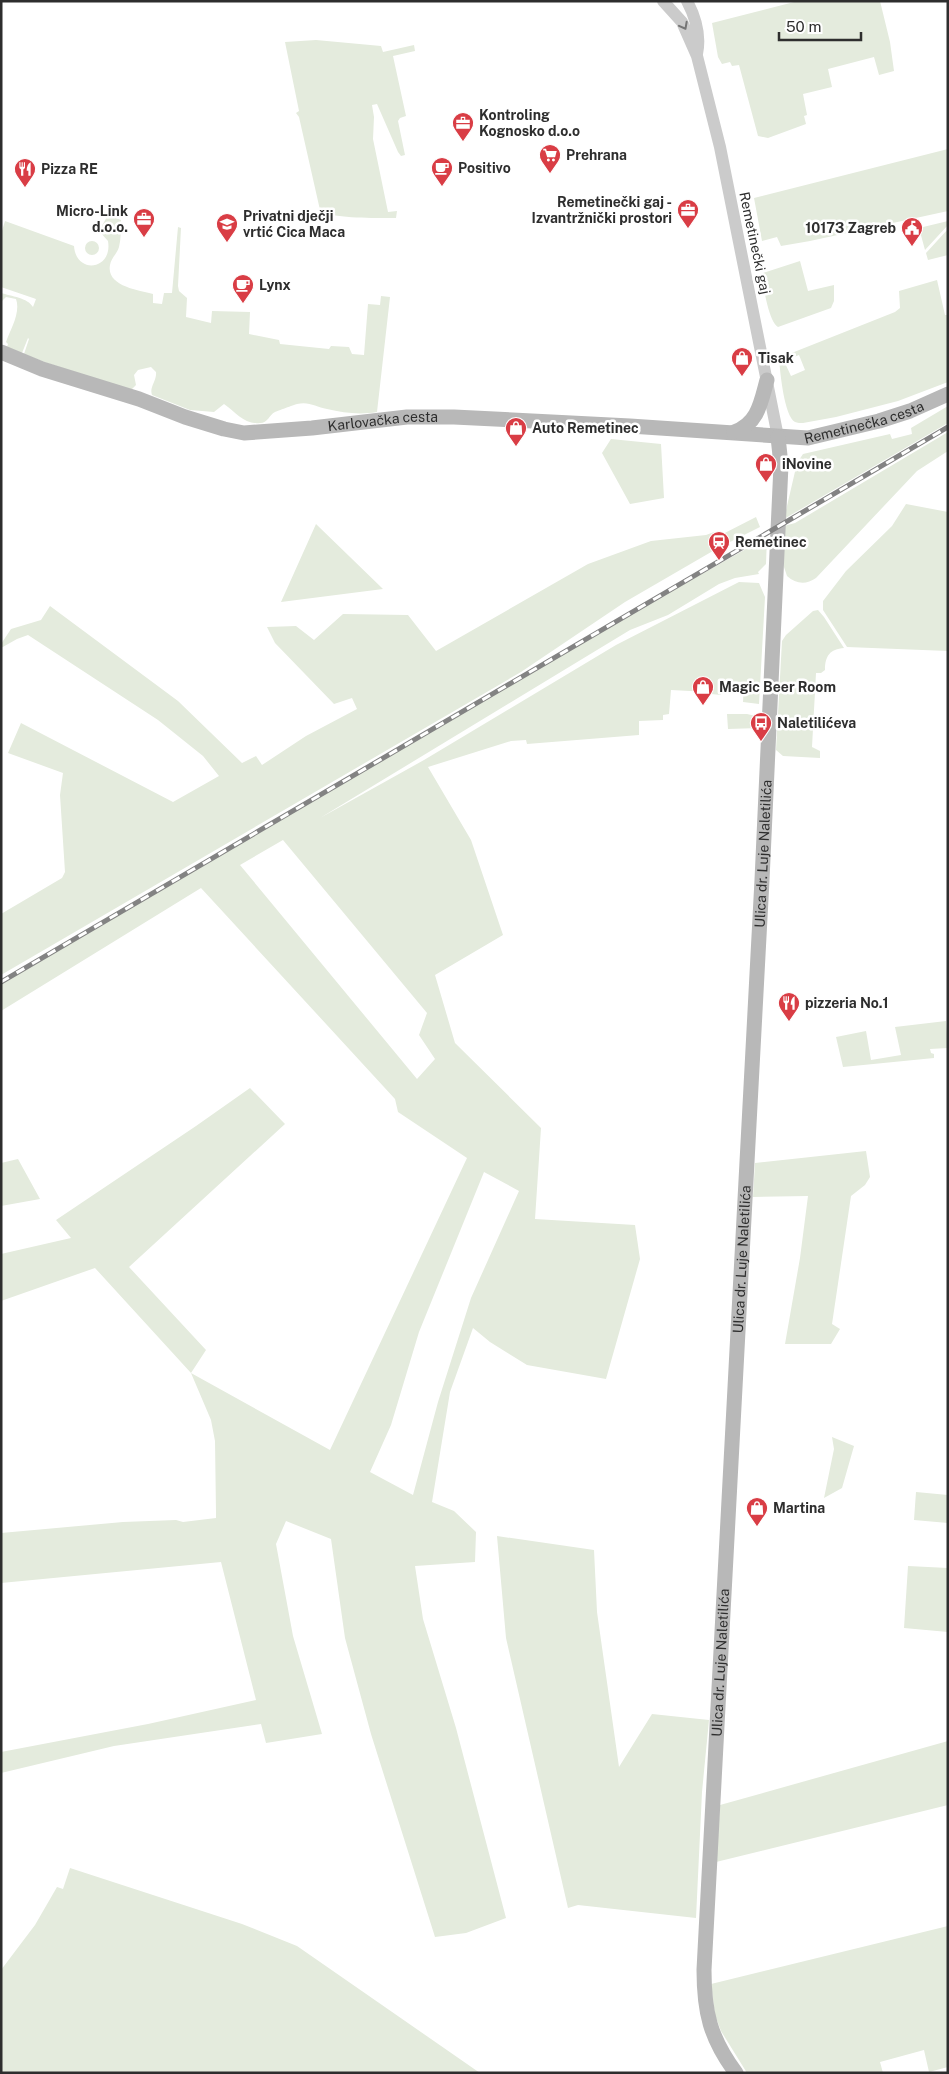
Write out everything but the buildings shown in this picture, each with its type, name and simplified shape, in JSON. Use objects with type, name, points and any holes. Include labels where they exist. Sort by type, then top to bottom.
[{"type":"main road","name":"Karlovačka cesta","points":[[1,352],[42,369],[139,399],[185,417],[224,429],[244,432],[312,428],[407,417],[506,418],[734,432],[778,437]]},
{"type":"main road","points":[[734,432],[745,427],[754,418],[761,403],[767,380]]},
{"type":"main road","name":"Remetinečka cesta","points":[[778,437],[814,438],[895,416],[948,394]]},
{"type":"main road","name":"Ulica dr. Luje Naletilića","points":[[736,2073],[719,2047],[708,2021],[705,2006],[704,1970],[762,880],[781,465],[778,437]]},
{"type":"street","name":"Remetinečki gaj","points":[[663,1],[682,22],[697,56],[721,153],[778,437]]},
{"type":"street","name":"Remetinečki gaj","points":[[687,1],[693,12],[698,35],[697,56]]},
{"type":"shaded area","points":[[798,1],[880,1],[890,42],[894,71],[879,75],[874,57],[828,69],[832,87],[803,94],[807,115],[804,116],[806,124],[768,138],[758,136],[739,65],[732,66],[730,62],[722,64],[718,57],[712,23]]},
{"type":"shaded area","points":[[316,40],[381,46],[383,52],[414,45],[415,51],[393,56],[406,116],[398,121],[405,155],[401,156],[398,152],[377,104],[372,105],[374,117],[373,139],[388,212],[397,211],[396,218],[333,215],[320,210],[299,117],[296,113],[299,111],[285,42]]},
{"type":"shaded area","points":[[948,149],[948,211],[781,246],[777,237],[762,241],[754,198]]},
{"type":"shaded area","points":[[108,215],[121,220],[119,247],[110,265],[110,272],[113,278],[124,286],[153,294],[153,303],[162,304],[164,293],[172,293],[178,227],[181,228],[178,286],[179,291],[187,298],[186,317],[211,323],[212,311],[250,312],[249,334],[279,340],[280,344],[329,349],[331,346],[349,347],[352,354],[364,355],[368,304],[380,305],[381,296],[390,297],[377,412],[346,412],[301,403],[275,412],[263,423],[254,423],[240,417],[224,404],[214,412],[190,410],[152,395],[156,372],[151,367],[138,370],[134,375],[136,385],[131,390],[24,354],[28,338],[22,353],[7,347],[8,344],[6,342],[16,316],[17,304],[16,299],[6,297],[1,302],[1,293],[23,299],[33,307],[36,299],[1,287],[1,234],[5,221],[74,246],[76,255],[81,262],[87,265],[94,265],[100,263],[105,258],[108,251],[108,241],[99,231]]},
{"type":"shaded area","points":[[948,221],[948,225],[925,250],[919,228]]},
{"type":"shaded area","points":[[948,229],[948,255],[928,260],[926,253]]},
{"type":"shaded area","points":[[89,241],[95,241],[99,248],[95,255],[89,255],[85,251],[85,245]]},
{"type":"shaded area","points":[[800,261],[808,291],[834,285],[834,301],[831,308],[778,327],[769,311],[763,273]]},
{"type":"shaded area","points":[[937,280],[945,315],[948,315],[948,382],[898,401],[836,417],[803,423],[795,422],[791,418],[785,403],[779,358],[895,312],[900,308],[899,291]],"holes":[[[799,355],[805,370],[791,376],[784,361]]]},
{"type":"shaded area","points":[[948,406],[948,423],[784,519],[797,463],[803,454],[890,434],[892,439],[912,434],[911,428]]},
{"type":"shaded area","points":[[948,432],[948,451],[917,471],[816,578],[809,582],[801,583],[787,576],[784,567],[784,526],[795,523]]},
{"type":"shaded area","points":[[611,439],[661,444],[664,498],[630,504],[602,453]]},
{"type":"shaded area","points":[[906,504],[948,512],[948,651],[847,647],[823,610],[823,601],[846,571],[892,526]]},
{"type":"shaded area","points":[[756,517],[760,527],[718,548],[625,602],[521,672],[1,975],[1,914],[62,878],[65,872],[60,795],[63,773],[8,753],[21,723],[173,802],[219,776],[203,756],[158,720],[28,635],[1,648],[1,644],[11,629],[41,620],[50,606],[178,701],[242,763],[256,756],[262,765],[306,736],[357,709],[352,698],[334,704],[275,643],[267,627],[296,626],[314,640],[343,614],[408,615],[436,651],[588,564],[651,541],[706,535],[714,532],[715,538]]},
{"type":"shaded area","points":[[316,524],[383,589],[281,602]]},
{"type":"shaded area","points":[[767,537],[766,564],[758,572],[759,574],[735,578],[719,584],[668,615],[630,630],[320,818],[424,760],[616,645],[739,582],[759,583],[765,597],[759,704],[743,702],[744,682],[722,681],[721,695],[708,692],[671,690],[669,714],[663,715],[663,720],[639,721],[639,735],[527,744],[526,740],[511,741],[428,767],[471,840],[503,935],[435,975],[455,1043],[541,1128],[535,1219],[635,1225],[640,1259],[606,1379],[527,1365],[490,1342],[473,1328],[450,1392],[432,1502],[454,1511],[476,1532],[475,1562],[415,1566],[423,1619],[456,1728],[506,1918],[466,1933],[435,1937],[371,1734],[345,1638],[331,1539],[286,1521],[276,1544],[293,1636],[322,1734],[266,1743],[261,1724],[114,1746],[1,1773],[1,1752],[148,1724],[256,1700],[221,1562],[1,1583],[1,1533],[123,1522],[176,1520],[183,1522],[216,1518],[215,1441],[211,1420],[191,1373],[330,1450],[467,1158],[398,1112],[395,1099],[201,888],[1,1011],[1,982],[557,656]],"holes":[[[283,840],[427,1013],[419,1035],[435,1059],[417,1079],[240,865]],[[484,1172],[519,1191],[471,1298],[438,1402],[413,1495],[370,1472],[391,1425],[419,1332]]]},
{"type":"shaded area","points":[[818,610],[844,648],[829,654],[825,670],[821,673],[816,673],[812,747],[820,751],[820,758],[783,756],[776,750],[782,641],[786,635],[813,611]]},
{"type":"shaded area","points":[[727,714],[747,714],[760,717],[759,728],[728,729]]},
{"type":"shaded area","points":[[946,1021],[948,1048],[930,1049],[931,1053],[934,1054],[934,1058],[843,1067],[836,1037],[866,1031],[871,1060],[901,1055],[895,1027]]},
{"type":"shaded area","points":[[250,1088],[285,1124],[129,1267],[206,1350],[191,1373],[95,1268],[1,1301],[1,1254],[71,1238],[56,1220]]},
{"type":"shaded area","points":[[866,1151],[870,1177],[865,1185],[851,1196],[832,1324],[840,1329],[831,1344],[785,1344],[800,1258],[808,1196],[753,1197],[755,1163]]},
{"type":"shaded area","points":[[18,1159],[40,1199],[1,1206],[1,1163]]},
{"type":"shaded area","points":[[832,1437],[854,1446],[842,1488],[824,1498],[834,1449]]},
{"type":"shaded area","points":[[916,1492],[948,1495],[948,1523],[914,1520]]},
{"type":"shaded area","points":[[497,1536],[594,1550],[597,1612],[619,1767],[652,1714],[709,1720],[702,1792],[696,1918],[578,1905],[568,1908],[506,1638]]},
{"type":"shaded area","points":[[908,1566],[948,1568],[948,1632],[904,1628]]},
{"type":"shaded area","points":[[948,1741],[948,1805],[716,1862],[720,1805]]},
{"type":"shaded area","points":[[70,1868],[242,1924],[297,1946],[480,2073],[1,2073],[1,1970],[35,1925],[57,1887],[63,1889]]},
{"type":"shaded area","points":[[948,1926],[948,2067],[929,2072],[924,2050],[880,2062],[883,2073],[747,2073],[721,2031],[715,2015],[711,1984]]},
{"type":"railway","points":[[1,982],[948,427]]},
{"type":"place","name":"Kontroling Kognosko d.o.o","points":[[463,142]]},
{"type":"place","name":"Prehrana","points":[[550,174]]},
{"type":"place","name":"Positivo","points":[[442,187]]},
{"type":"place","name":"Pizza RE","points":[[25,188]]},
{"type":"place","name":"Remetinečki gaj - Izvantržnički prostori","points":[[688,229]]},
{"type":"place","name":"Micro-Link d.o.o.","points":[[144,238]]},
{"type":"place","name":"Privatni dječji vrtić Cica Maca","points":[[227,243]]},
{"type":"place","name":"10173 Zagreb","points":[[912,247]]},
{"type":"place","name":"Lynx","points":[[243,304]]},
{"type":"place","name":"Tisak","points":[[742,377]]},
{"type":"place","name":"Auto Remetinec","points":[[516,447]]},
{"type":"place","name":"iNovine","points":[[766,483]]},
{"type":"place","name":"Remetinec","points":[[719,561]]},
{"type":"place","name":"Magic Beer Room","points":[[703,706]]},
{"type":"place","name":"Naletilićeva","points":[[761,742]]},
{"type":"place","name":"pizzeria No.1","points":[[789,1022]]},
{"type":"place","name":"Martina","points":[[757,1527]]}]
